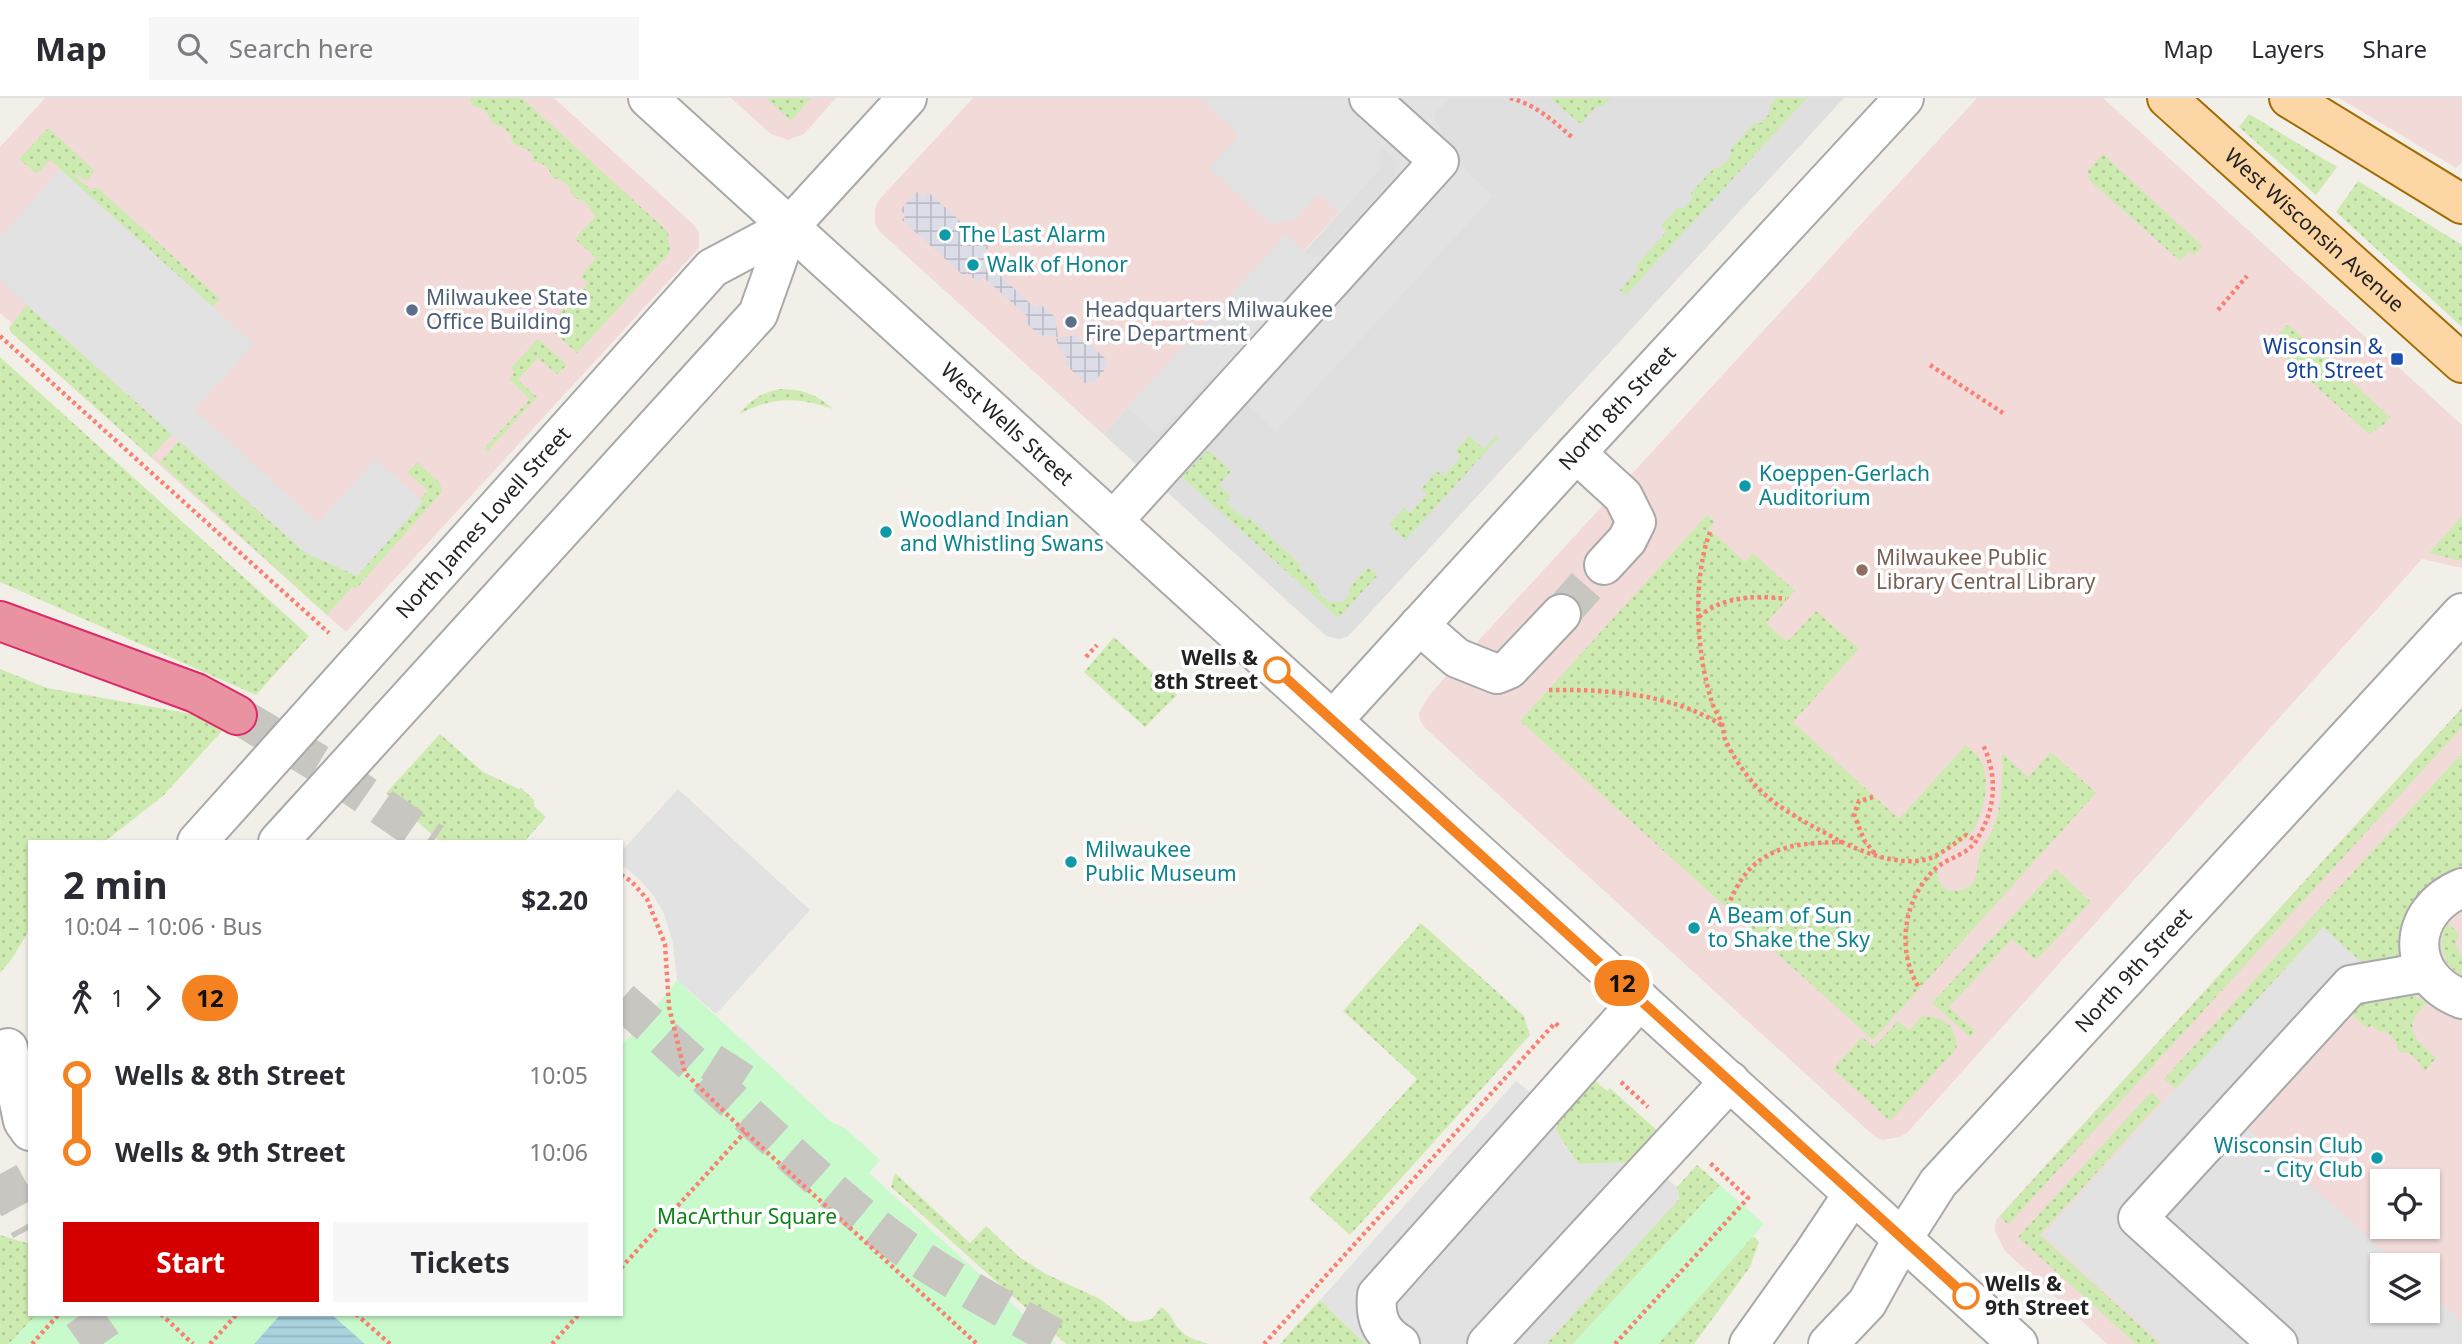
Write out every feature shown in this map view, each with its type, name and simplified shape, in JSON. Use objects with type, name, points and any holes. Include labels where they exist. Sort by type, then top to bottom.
[{"type":"highway","points":[[0,621],[196,693],[237,715]]},
{"type":"main road","name":"West Wisconsin Avenue","points":[[2167,98],[2462,363]]},
{"type":"main road","points":[[2290,98],[2460,198]]},
{"type":"street","name":"West Wells Street","points":[[648,98],[2018,1344]]},
{"type":"street","name":"North James Lovell Street","points":[[199,840],[712,268],[789,227],[907,98]]},
{"type":"street","points":[[1113,521],[1439,161],[1370,98]]},
{"type":"street","name":"North 8th Street","points":[[1333,720],[1904,98]]},
{"type":"street","name":"North James Lovell Street","points":[[280,840],[758,314],[789,227]]},
{"type":"street","points":[[1576,453],[1623,496],[1636,522],[1627,540],[1604,565]]},
{"type":"street","name":"North 9th Street","points":[[1828,1344],[1867,1303],[1903,1238],[1938,1183],[2462,613]]},
{"type":"street","points":[[1419,625],[1457,658],[1497,674],[1509,669],[1561,614]]},
{"type":"street","points":[[2462,888],[2448,894],[2434,905],[2424,920],[2419,937],[2420,955],[2426,972],[2436,985],[2450,995],[2462,999]]},
{"type":"street","points":[[2278,1344],[2138,1218],[2351,985],[2426,972]]},
{"type":"street","points":[[1400,1344],[1389,1337],[1376,1313],[1377,1295],[1640,1000]]},
{"type":"street","points":[[13,1043],[21,1128]]},
{"type":"street","points":[[1487,1344],[1730,1081]]},
{"type":"street","points":[[1749,1344],[1853,1194]]},
{"type":"path","points":[[1510,98],[1544,112],[1573,138]]},
{"type":"path","points":[[2218,310],[2247,276]]},
{"type":"path","points":[[0,336],[320,624]]},
{"type":"path","points":[[1930,365],[2003,414]]},
{"type":"path","points":[[1710,532],[1702,565],[1698,618],[1700,646],[1713,705],[1724,727],[1724,738],[1755,784],[1783,809],[1843,842],[1886,858],[1908,861],[1933,858],[1966,835],[1976,840]]},
{"type":"path","points":[[1698,618],[1717,604],[1754,597],[1786,599]]},
{"type":"path","points":[[1086,657],[1097,645]]},
{"type":"path","points":[[1549,690],[1652,697],[1704,714],[1724,727]]},
{"type":"path","points":[[1918,986],[1906,958],[1908,916],[1917,893],[1933,870],[1973,845],[1985,824],[1993,784],[1991,760],[1983,745]]},
{"type":"path","points":[[1873,797],[1859,801],[1854,814],[1864,840],[1875,854]]},
{"type":"path","points":[[1728,907],[1737,886],[1748,873],[1761,859],[1779,848],[1796,844],[1843,842]]},
{"type":"path","points":[[623,876],[647,899],[662,935],[668,966],[669,1007],[685,1073],[745,1132],[977,1344]]},
{"type":"path","points":[[1264,1344],[1555,1023]]},
{"type":"path","points":[[623,1266],[745,1132]]},
{"type":"path","points":[[32,1344],[57,1316]]},
{"type":"path","points":[[163,1316],[193,1344]]},
{"type":"path","points":[[210,1344],[235,1316]]},
{"type":"path","points":[[358,1316],[390,1344]]},
{"type":"path","points":[[552,1344],[577,1316]]},
{"type":"shaded area","points":[[45,98],[554,98],[693,224],[699,232],[699,248],[346,632],[12,333],[9,328],[12,323],[0,313],[0,147]]},
{"type":"shaded area","points":[[731,98],[836,98],[804,134],[788,140],[771,134]]},
{"type":"shaded area","points":[[973,98],[1328,98],[1381,167],[1304,251],[1286,235],[1103,434],[879,231],[875,224],[878,201]]},
{"type":"shaded area","points":[[1199,98],[1449,98],[1434,114],[1434,119],[1466,171],[1493,196],[1276,431],[1214,374],[1157,435],[1127,407],[1286,235],[1309,255],[1324,255],[1394,177],[1396,159],[1380,145],[1381,167],[1339,213],[1318,194],[1295,219],[1270,224],[1209,168],[1239,135]]},
{"type":"shaded area","points":[[1328,98],[1844,98],[1355,629],[1347,637],[1339,639],[1326,636],[1103,434],[1286,235],[1305,251],[1381,167]]},
{"type":"shaded area","name":"Milwaukee Public Library Central Library","points":[[1977,98],[2103,98],[2462,425],[2462,568],[2422,559],[1907,1133],[1882,1140],[1874,1136],[1425,728],[1419,713],[1428,697],[1448,674]]},
{"type":"shaded area","points":[[2339,98],[2462,98],[2462,162],[2456,168]]},
{"type":"shaded area","points":[[60,169],[254,344],[194,410],[318,522],[376,459],[423,502],[357,576],[306,553],[0,281],[0,237]]},
{"type":"shaded area","name":"Walk of Honor","points":[[917,192],[923,197],[928,192],[989,247],[984,252],[996,263],[992,268],[1035,308],[1040,304],[1055,317],[1058,337],[1039,335],[1024,321],[1028,317],[983,277],[978,282],[967,273],[964,276],[902,220],[906,215],[900,210]]},
{"type":"shaded area","name":"Walk of Honor","points":[[1075,335],[1083,342],[1085,340],[1108,361],[1105,364],[1108,366],[1093,383],[1090,381],[1086,384],[1064,363],[1068,359],[1060,351],[1056,339]]},
{"type":"shaded area","points":[[2462,708],[2462,1344],[2107,1344],[2005,1251],[1995,1231],[1996,1220]]},
{"type":"shaded area","points":[[678,789],[810,910],[716,1014],[677,980],[673,943],[664,914],[654,896],[623,866],[623,850]]},
{"type":"shaded area","points":[[2323,927],[2361,962],[2387,960],[2397,956],[2399,952],[2403,971],[2424,999],[2408,994],[2359,1003],[2245,1126],[2386,1253],[2370,1253],[2370,1323],[2440,1323],[2440,1303],[2462,1322],[2462,1344],[2163,1344],[2043,1235]]},
{"type":"shaded area","points":[[1516,1081],[1557,1113],[1556,1131],[1578,1164],[1636,1162],[1642,1157],[1677,1187],[1679,1199],[1546,1344],[1366,1344],[1320,1300]]},
{"type":"green space","points":[[470,98],[522,98],[668,232],[670,252],[577,353],[548,327],[588,283],[581,276],[596,258],[575,239],[595,217],[585,202],[574,198],[568,185],[558,178],[553,179],[546,167],[533,161],[531,152],[513,143],[508,132],[492,124],[483,109],[472,106]]},
{"type":"green space","points":[[766,98],[811,98],[791,121]]},
{"type":"green space","points":[[1550,98],[1611,98],[1603,106],[1597,106],[1581,124]]},
{"type":"green space","points":[[1777,98],[1807,98],[1626,295],[1620,290],[1639,269],[1636,266],[1667,231],[1661,226],[1677,208],[1684,208],[1692,199],[1691,193],[1714,168],[1720,168],[1731,156],[1730,150],[1754,123],[1761,123],[1770,113],[1770,106]]},
{"type":"green space","points":[[2249,114],[2337,167],[2316,195],[2239,127]]},
{"type":"green space","points":[[48,128],[95,171],[86,181],[77,174],[75,176],[90,189],[98,188],[220,299],[213,307],[50,160],[37,174],[19,159]]},
{"type":"green space","points":[[2103,154],[2202,246],[2194,255],[2189,251],[2180,261],[2088,179],[2087,172]]},
{"type":"green space","points":[[2358,181],[2462,245],[2462,327],[2336,212]]},
{"type":"green space","points":[[27,305],[172,434],[151,457],[12,333],[9,328]]},
{"type":"green space","points":[[2288,324],[2390,417],[2383,425],[2369,434],[2270,345]]},
{"type":"green space","points":[[538,339],[567,365],[557,374],[538,358],[518,380],[537,397],[487,452],[484,449],[530,399],[509,379],[515,372],[511,368]]},
{"type":"green space","points":[[0,357],[309,636],[256,695],[0,582]]},
{"type":"green space","points":[[780,389],[809,393],[833,409],[808,402],[785,400],[762,404],[738,415],[756,398]]},
{"type":"green space","points":[[1496,435],[1499,437],[1406,540],[1389,525],[1404,508],[1410,513],[1427,494],[1421,489],[1437,471],[1444,476],[1461,457],[1455,451],[1469,436],[1484,449]]},
{"type":"green space","points":[[179,441],[306,553],[423,502],[420,499],[428,490],[407,473],[417,462],[440,483],[442,492],[356,589],[352,587],[327,615],[160,463]]},
{"type":"green space","points":[[1206,452],[1212,453],[1231,471],[1219,485],[1231,496],[1226,502],[1246,520],[1250,518],[1301,565],[1299,568],[1318,586],[1319,594],[1329,602],[1343,602],[1350,594],[1349,588],[1368,567],[1378,575],[1338,618],[1182,477]]},
{"type":"green space","points":[[1707,515],[1715,522],[1709,529],[1745,562],[1753,553],[1795,591],[1766,623],[1787,642],[1816,611],[1859,649],[1793,722],[1899,819],[1966,745],[1980,759],[1986,780],[1984,802],[1972,832],[1963,842],[1945,852],[1940,859],[1939,881],[1946,890],[1966,889],[1974,880],[1982,848],[1993,829],[1998,810],[2002,753],[2028,777],[2051,752],[2096,793],[1873,1040],[1520,721]]},
{"type":"green space","points":[[2462,516],[2462,561],[2429,553]]},
{"type":"green space","points":[[1114,637],[1177,695],[1145,727],[1084,672]]},
{"type":"green space","points":[[0,669],[47,688],[192,714],[222,731],[163,796],[107,840],[28,840],[28,932],[0,973]]},
{"type":"green space","points":[[2462,708],[2462,727],[2008,1225],[2000,1216]]},
{"type":"green space","points":[[440,734],[483,772],[521,788],[546,817],[526,840],[438,840],[386,793]]},
{"type":"green space","points":[[2462,753],[2462,868],[2439,876],[2413,900],[2402,922],[2398,956],[2387,960],[2361,962],[2323,928],[2176,1089],[2164,1079]]},
{"type":"green space","points":[[2056,869],[2091,902],[2036,960],[2012,939],[1949,1007],[1975,1031],[1970,1037],[1932,1003]]},
{"type":"green space","points":[[1421,923],[1524,1016],[1530,1035],[1350,1235],[1309,1198],[1417,1079],[1343,1011]]},
{"type":"green space","points":[[2447,923],[2459,933],[2456,944],[2462,957],[2462,976],[2449,965],[2443,952],[2442,938]]},
{"type":"green space","name":"MacArthur Square","points":[[677,980],[830,1121],[846,1129],[880,1160],[869,1173],[1056,1344],[9,1344],[35,1316],[623,1316],[623,1044]]},
{"type":"green space","points":[[2408,994],[2427,1002],[2416,1015],[2412,1027],[2417,1039],[2436,1058],[2424,1072],[2420,1063],[2409,1053],[2402,1053],[2397,1048],[2396,1041],[2385,1031],[2379,1032],[2371,1025],[2368,1029],[2348,1011],[2359,1003]]},
{"type":"green space","points":[[1922,1016],[1937,1018],[1947,1023],[1954,1033],[1957,1048],[1890,1121],[1833,1069],[1862,1037],[1874,1047],[1898,1021],[1909,1030]]},
{"type":"green space","points":[[1589,1075],[1607,1091],[1610,1088],[1661,1134],[1636,1162],[1578,1164],[1556,1131],[1557,1113]]},
{"type":"green space","points":[[2151,1092],[2161,1101],[2040,1235],[2160,1344],[2136,1344],[2018,1237]]},
{"type":"green space","points":[[1697,1165],[1720,1185],[1573,1344],[1546,1344],[1679,1199],[1677,1187]]},
{"type":"green space","points":[[895,1173],[970,1243],[986,1226],[1019,1257],[1046,1274],[1098,1298],[1129,1321],[1152,1319],[1161,1307],[1185,1335],[1209,1344],[1066,1344],[891,1187]]},
{"type":"green space","points":[[1720,1185],[1764,1224],[1658,1344],[1573,1344]]},
{"type":"green space","points":[[0,1235],[28,1243],[28,1316],[35,1316],[9,1344],[0,1344]]},
{"type":"green space","points":[[1755,1237],[1759,1242],[1750,1267],[1694,1344],[1658,1344],[1751,1238]]},
{"type":"green space","points":[[1320,1300],[1366,1344],[1280,1344]]},
{"type":"water","points":[[279,1316],[333,1316],[365,1344],[254,1344]]},
{"type":"tunnel","points":[[1561,614],[1604,565]]},
{"type":"tunnel","points":[[237,715],[320,764],[430,840]]},
{"type":"tunnel","points":[[623,1002],[802,1164],[887,1236],[962,1285],[1067,1344]]},
{"type":"tunnel","points":[[717,1088],[745,1044]]},
{"type":"tunnel","points":[[0,1174],[28,1225]]},
{"type":"tunnel","points":[[83,1316],[103,1344]]},
{"type":"bus line","name":"12","points":[[1277,670],[1966,1296]]},
{"type":"place","name":"The Last Alarm","points":[[945,235]]},
{"type":"place","name":"Walk of Honor","points":[[973,265]]},
{"type":"place","name":"Milwaukee State Office Building","points":[[412,310]]},
{"type":"place","name":"Headquarters Milwaukee Fire Department","points":[[1071,322]]},
{"type":"place","name":"Wisconsin & 9th Street","points":[[2397,359]]},
{"type":"place","name":"Koeppen-Gerlach Auditorium","points":[[1745,486]]},
{"type":"place","name":"Woodland Indian and Whistling Swans","points":[[886,532]]},
{"type":"place","name":"Milwaukee Public Library Central Library","points":[[1862,570]]},
{"type":"place","name":"Wells & 8th Street","points":[[1277,670]]},
{"type":"place","name":"Milwaukee Public Museum","points":[[1071,862]]},
{"type":"place","name":"A Beam of Sun to Shake the Sky","points":[[1694,928]]},
{"type":"place","name":"Wisconsin Club - City Club","points":[[2377,1158]]},
{"type":"place","name":"Wells & 9th Street","points":[[1966,1296]]}]
